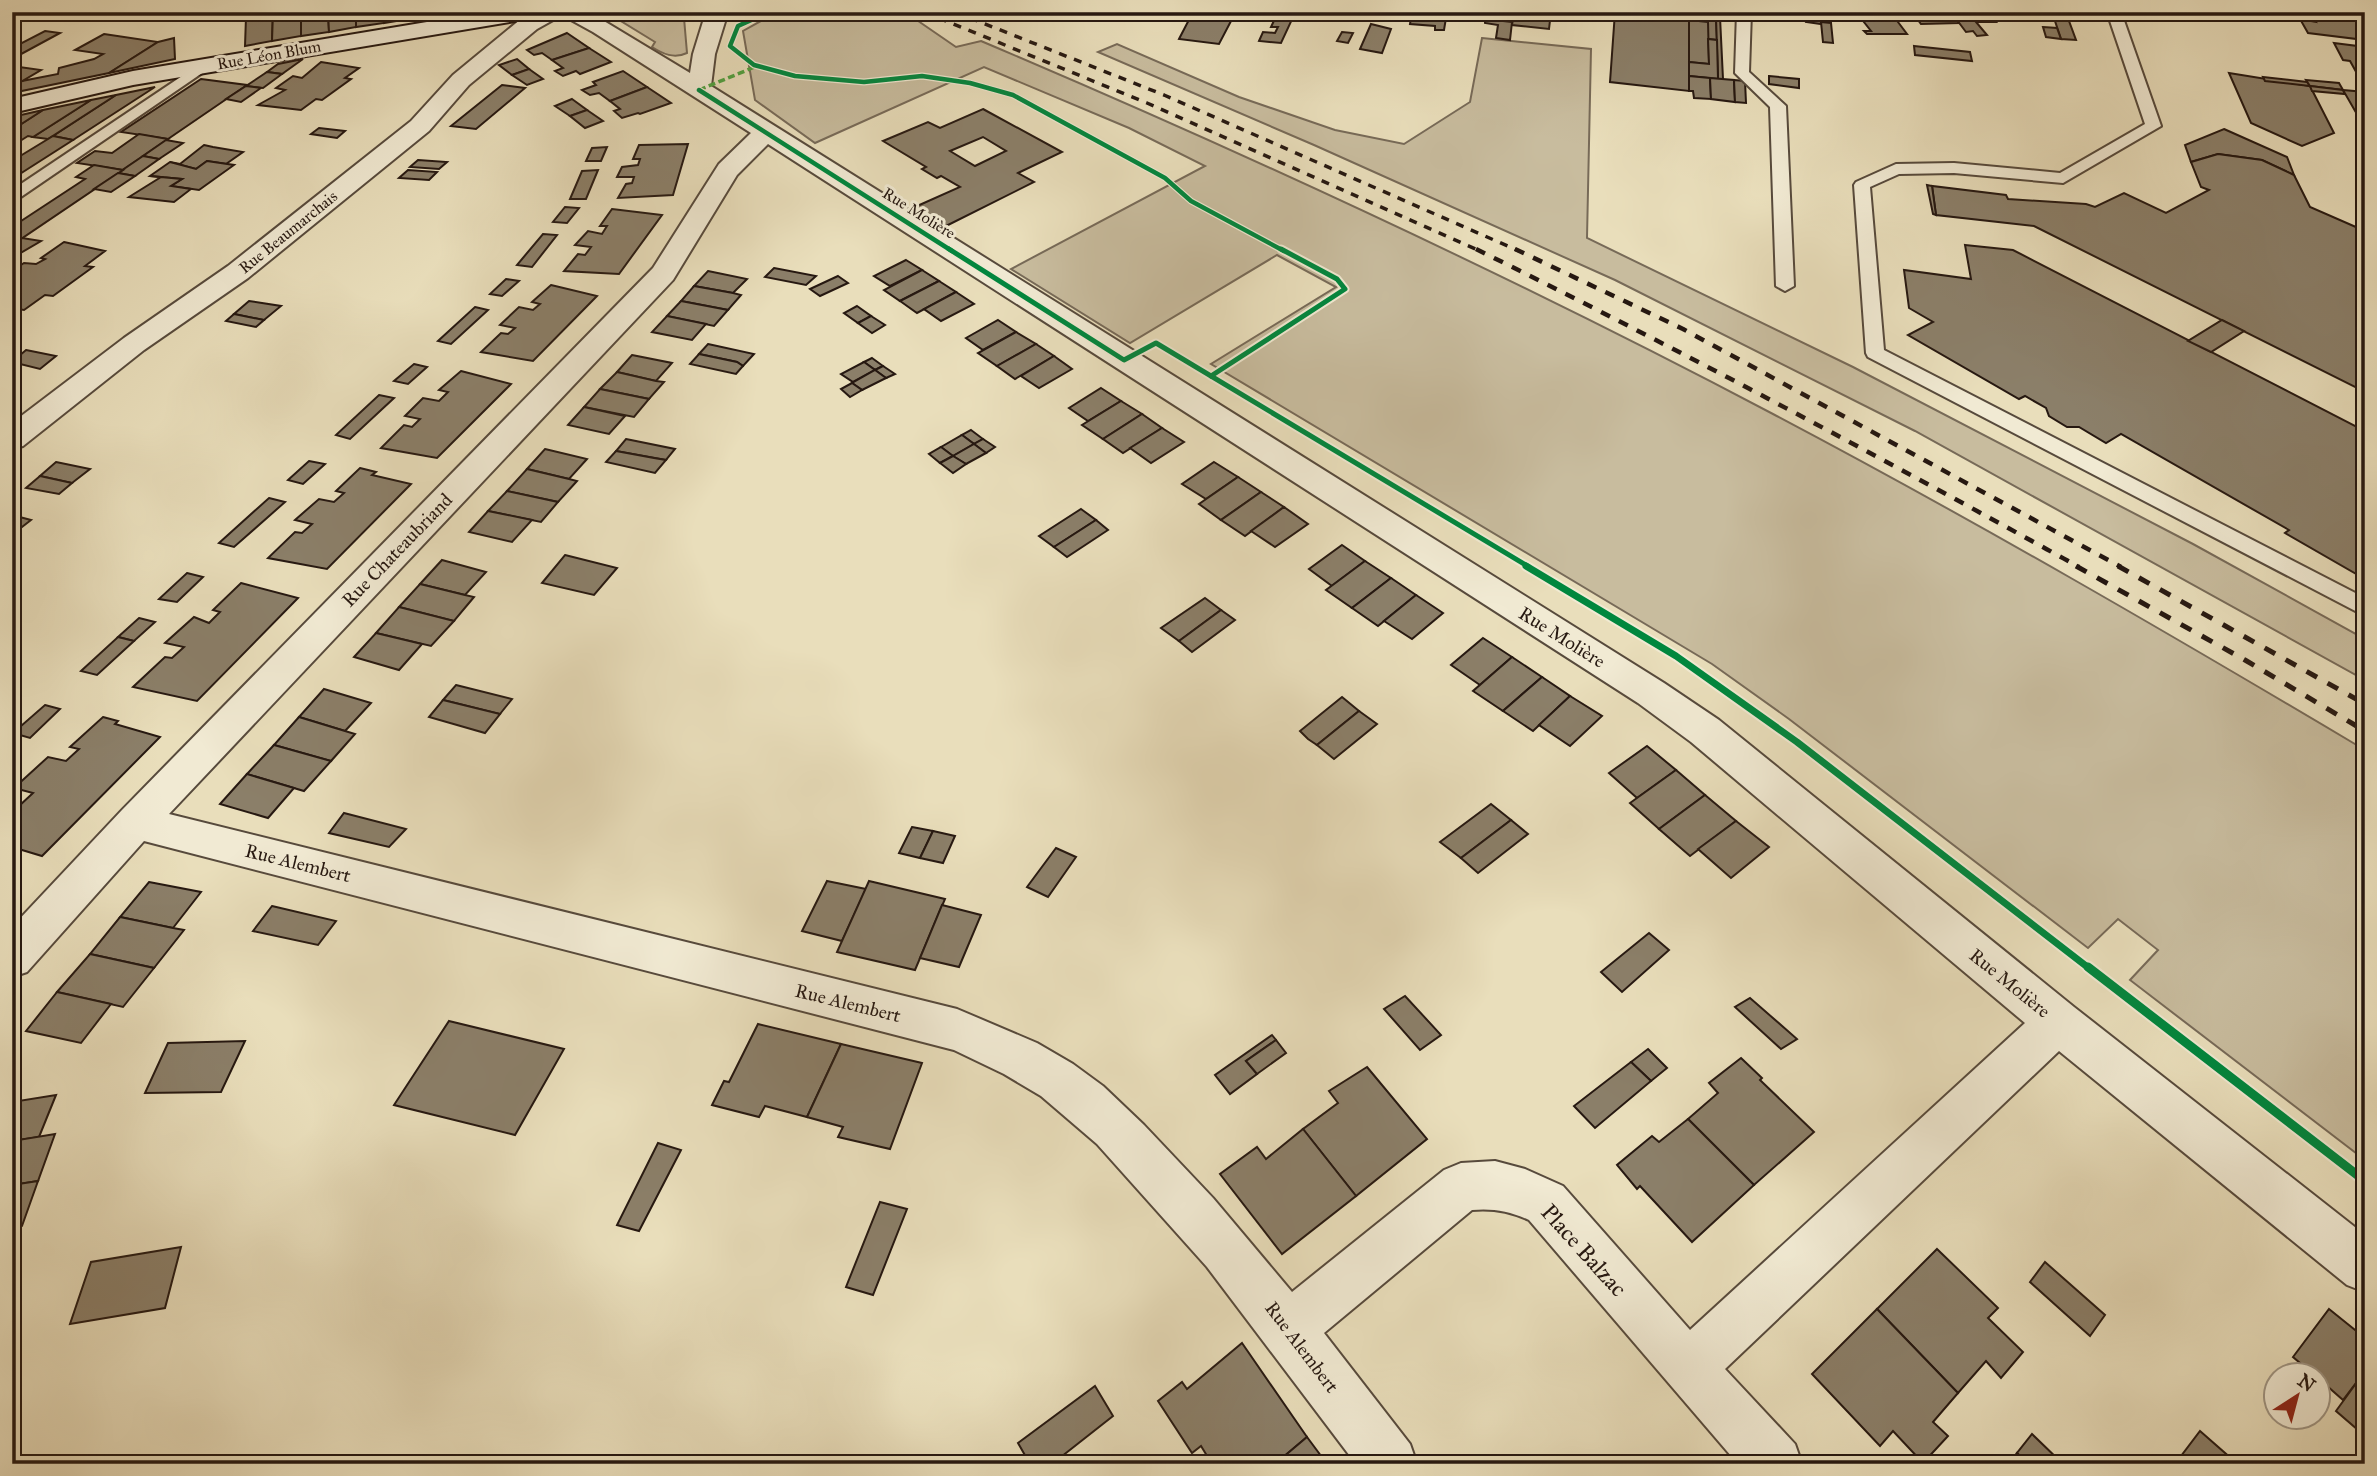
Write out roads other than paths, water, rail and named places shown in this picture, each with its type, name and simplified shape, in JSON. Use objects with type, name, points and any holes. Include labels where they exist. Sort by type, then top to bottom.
[{"type":"street","name":"Rue Léon Blum","points":[[12,106],[133,78],[528,12]]},
{"type":"street","name":"Rue Beaumarchais","points":[[12,439],[134,344],[237,272],[420,126],[461,80],[529,24],[553,12]]},
{"type":"street","name":"Rue Molière","points":[[570,12],[601,27],[1651,693],[1705,731],[2058,1022],[2365,1267]]},
{"type":"street","points":[[699,90],[704,54],[718,12]]},
{"type":"street","name":"Rue Chateaubriand","points":[[12,958],[136,822],[663,274],[683,248],[724,176],[738,157],[766,133]]},
{"type":"street","name":"Rue Alembert","points":[[136,822],[957,1030],[1005,1049],[1058,1081],[1123,1137],[1214,1234],[1289,1328],[1390,1464]]},
{"type":"street","points":[[1688,1368],[2058,1022]]},
{"type":"street","name":"Place Balzac","points":[[1289,1328],[1461,1186],[1479,1183],[1523,1191],[1546,1203],[1775,1464]]},
{"type":"lane","points":[[1744,12],[1742,73],[1778,106],[1785,286]]},
{"type":"lane","points":[[2114,12],[2152,126],[2063,178],[1954,168],[1896,169],[1862,185],[1875,353],[2365,608]]},
{"type":"lane","points":[[12,198],[204,66]]},
{"type":"railway","points":[[924,12],[1147,103],[1480,251]]},
{"type":"railway","points":[[955,12],[1164,95],[1519,251]]},
{"type":"railway","points":[[1476,249],[1480,251]]},
{"type":"railway","points":[[1515,249],[1683,329],[2121,567]]},
{"type":"railway","points":[[1480,251],[1779,405],[2079,567]]},
{"type":"railway","points":[[2076,566],[2245,660],[2365,731]]},
{"type":"railway","points":[[2118,566],[2365,704]]}]
